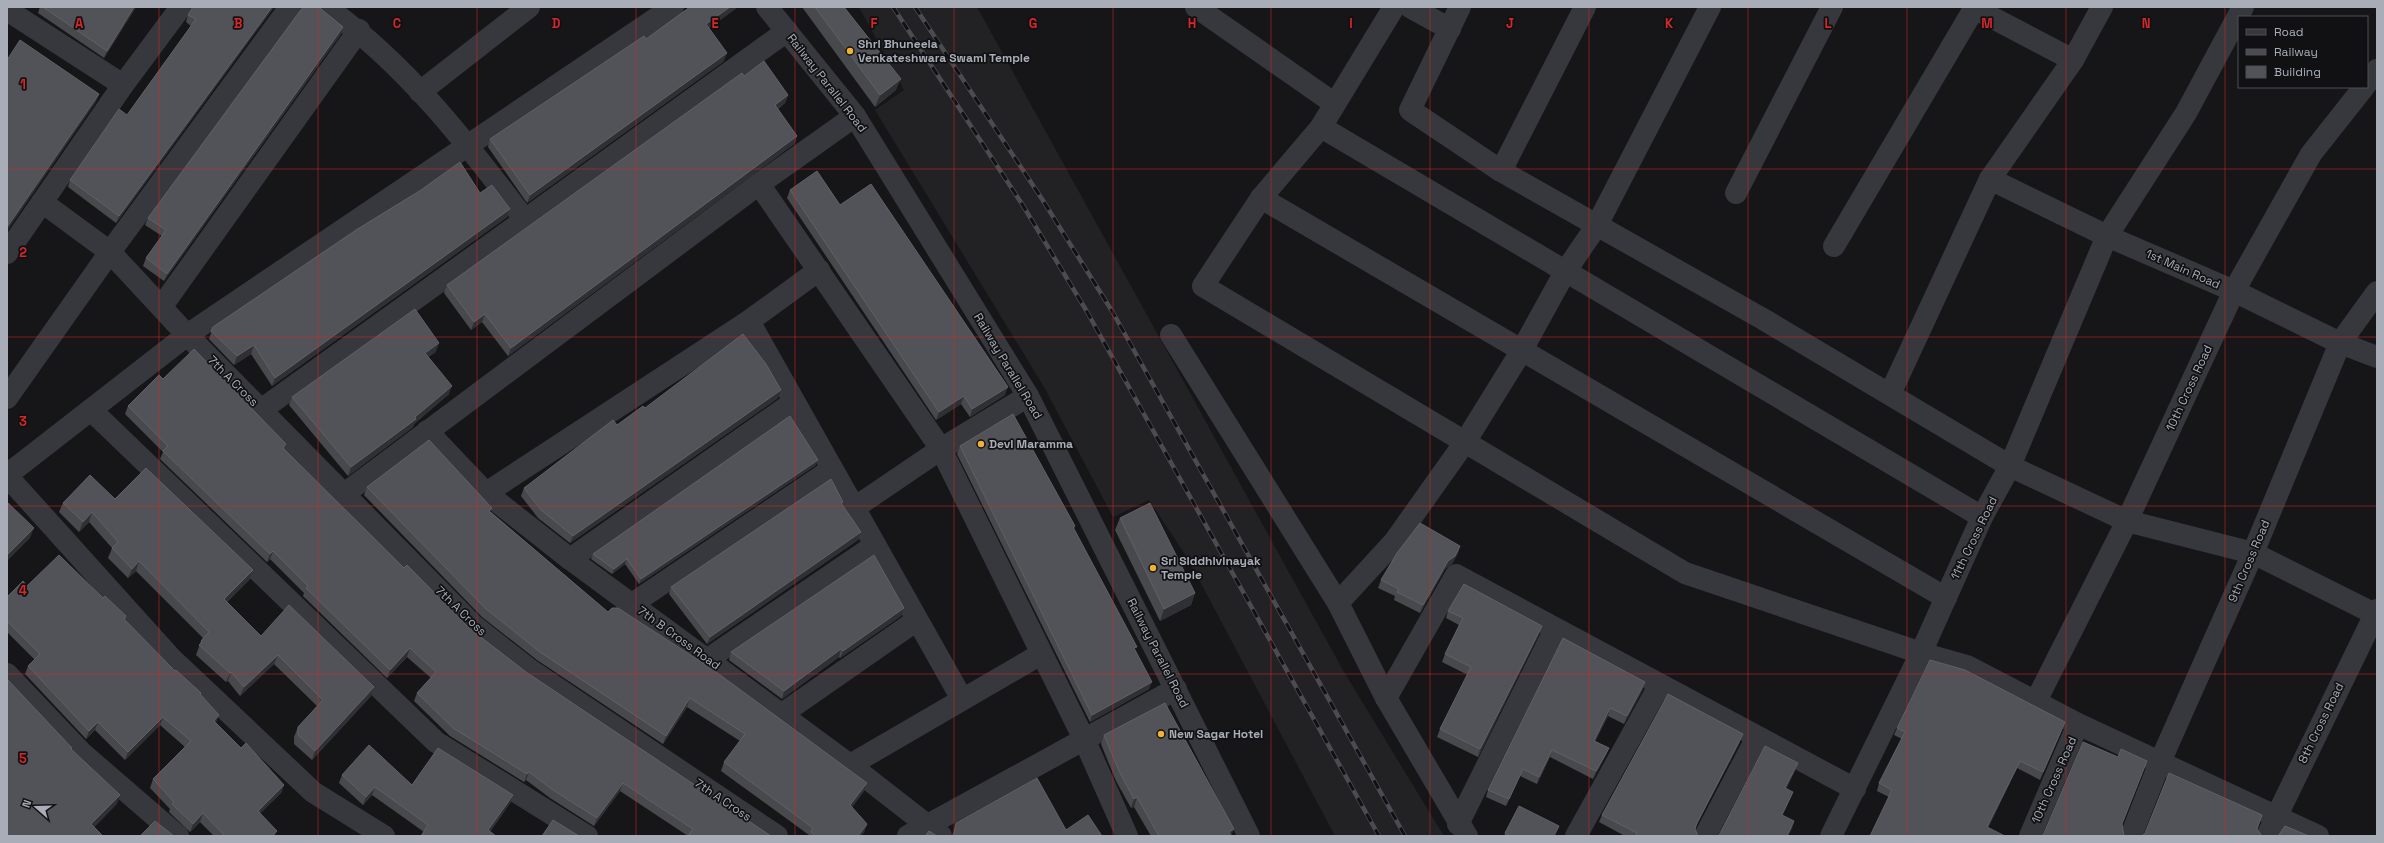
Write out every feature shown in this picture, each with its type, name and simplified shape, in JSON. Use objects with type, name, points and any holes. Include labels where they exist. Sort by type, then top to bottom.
[{"type":"street","points":[[7,254],[123,85],[181,7]]},
{"type":"street","points":[[7,398],[110,252],[290,7]]},
{"type":"street","points":[[326,7],[359,30],[420,92],[469,146],[524,220]]},
{"type":"street","points":[[420,92],[529,7]]},
{"type":"street","points":[[384,836],[313,792],[172,659],[7,476],[187,335],[673,7]]},
{"type":"street","name":"Railway Parallel Road","points":[[767,7],[855,116],[1028,396],[1249,836]]},
{"type":"street","points":[[1196,7],[1335,104]]},
{"type":"street","points":[[1394,7],[1321,127],[1261,198],[1203,286],[1685,573],[1921,653],[1967,666],[2078,724],[2276,815],[2318,836]]},
{"type":"street","points":[[1410,7],[1450,29]]},
{"type":"street","points":[[1460,7],[1410,110],[1501,171],[1890,394],[2010,466],[2127,521],[2253,553],[2376,613]]},
{"type":"street","points":[[1501,171],[1585,7]]},
{"type":"street","points":[[1338,603],[1394,542],[1465,442],[1522,350],[1566,272],[1597,225],[1710,7]]},
{"type":"street","points":[[1736,193],[1832,7]]},
{"type":"street","points":[[1834,246],[1974,7],[2073,60]]},
{"type":"street","points":[[1890,394],[1990,178],[2073,60],[2102,7]]},
{"type":"street","name":"11th Cross Road","points":[[2238,16],[2243,7]]},
{"type":"street","points":[[7,10],[123,85]]},
{"type":"street","name":"11th Cross Road","points":[[1831,836],[1921,653],[1982,517],[2010,466],[2107,236],[2186,113],[2238,16]]},
{"type":"street","points":[[162,306],[359,30]]},
{"type":"street","points":[[261,410],[787,31]]},
{"type":"street","points":[[2368,82],[2377,70]]},
{"type":"street","name":"10th Cross Road","points":[[2036,701],[2127,521],[2234,291],[2311,154],[2363,88]]},
{"type":"street","points":[[344,494],[759,184],[855,116]]},
{"type":"street","points":[[1321,127],[1982,517]]},
{"type":"street","name":"1st Main Road","points":[[1990,178],[2107,236],[2234,291],[2340,343],[2377,357]]},
{"type":"street","points":[[759,184],[941,449],[1084,739],[1127,836]]},
{"type":"street","points":[[1261,198],[1946,598]]},
{"type":"street","name":"7th A Cross","points":[[42,202],[110,252],[162,306],[187,335],[474,626],[530,670],[777,836]]},
{"type":"street","points":[[486,493],[749,321],[819,270]]},
{"type":"street","name":"9th Cross Road","points":[[2131,836],[2160,762],[2253,553],[2340,343],[2377,292]]},
{"type":"street","points":[[749,321],[962,699]]},
{"type":"street","points":[[1171,335],[1338,603],[1386,698],[1463,830]]},
{"type":"street","points":[[854,508],[941,449],[1028,396]]},
{"type":"street","points":[[570,559],[794,402]]},
{"type":"street","points":[[91,410],[436,742],[587,836]]},
{"type":"street","name":"7th B Cross Road","points":[[427,431],[486,493],[570,559],[782,714],[934,830]]},
{"type":"street","points":[[632,604],[832,469]]},
{"type":"street","points":[[708,659],[875,545]]},
{"type":"street","points":[[1386,698],[1456,575],[1659,686],[1855,789]]},
{"type":"street","name":"8th Cross Road","points":[[2267,836],[2376,613]]},
{"type":"street","points":[[782,714],[917,620]]},
{"type":"street","points":[[1463,830],[1555,629]]},
{"type":"street","points":[[850,765],[1041,654]]},
{"type":"street","points":[[7,674],[82,753],[178,836]]},
{"type":"street","points":[[1576,836],[1659,686]]},
{"type":"street","points":[[908,836],[934,830],[1084,739],[1176,689]]},
{"type":"street","name":"10th Cross Road","points":[[2030,836],[2078,724]]},
{"type":"street","points":[[1705,836],[1757,738]]},
{"type":"shaded area","points":[[859,7],[977,7],[1344,672],[1444,836],[1335,836],[1188,559],[1149,500],[1113,517],[1044,387],[875,110],[904,90]]},
{"type":"building","points":[[43,7],[134,7],[107,51]]},
{"type":"building","points":[[193,7],[272,7],[119,216],[70,180],[119,109],[127,115],[196,19],[188,15]]},
{"type":"building","points":[[303,7],[319,7],[343,27],[167,274],[146,258],[166,230],[148,218]]},
{"type":"building","points":[[690,7],[730,7],[706,24],[727,53],[530,195],[490,139],[644,36],[646,39]]},
{"type":"building","points":[[815,7],[844,7],[901,79],[880,95]]},
{"type":"building","points":[[20,40],[99,94],[7,227],[7,60]]},
{"type":"building","points":[[764,61],[788,95],[775,105],[797,136],[511,348],[485,314],[474,322],[447,285],[742,73],[744,76]]},
{"type":"building","points":[[460,162],[480,193],[492,185],[510,209],[275,378],[254,345],[237,356],[211,331],[213,327],[356,230],[421,190]]},
{"type":"building","points":[[817,171],[840,205],[871,184],[1008,387],[972,409],[964,396],[939,412],[790,190]]},
{"type":"building","points":[[415,309],[439,343],[425,353],[452,386],[415,417],[416,419],[351,467],[292,397]]},
{"type":"building","points":[[743,334],[766,364],[781,390],[573,536],[541,510],[524,488],[613,420],[617,425],[643,406],[645,408]]},
{"type":"building","points":[[194,349],[286,444],[283,448],[404,568],[407,565],[469,628],[526,672],[771,836],[688,836],[693,829],[623,783],[597,818],[553,790],[529,772],[527,774],[453,728],[417,693],[436,672],[410,648],[390,670],[306,588],[308,586],[273,551],[270,554],[163,451],[168,446],[128,406],[159,375],[163,379]]},
{"type":"building","points":[[1013,414],[1075,526],[1073,527],[1137,647],[1134,648],[1152,682],[1092,715],[960,446]]},
{"type":"building","points":[[790,416],[818,460],[641,579],[627,559],[614,569],[593,554]]},
{"type":"building","points":[[429,440],[492,508],[489,511],[608,612],[612,608],[618,608],[712,669],[867,783],[850,805],[867,824],[858,836],[816,836],[811,832],[813,828],[724,762],[745,734],[690,698],[666,736],[540,652],[485,608],[367,487]]},
{"type":"building","points":[[146,468],[253,570],[224,599],[261,636],[289,605],[374,687],[315,751],[298,735],[298,727],[323,700],[278,655],[244,687],[231,672],[230,673],[199,645],[209,632],[139,561],[132,569],[112,548],[118,542],[92,512],[83,522],[63,503],[90,475],[115,499]]},
{"type":"building","points":[[831,479],[843,502],[841,503],[861,532],[710,637],[671,587]]},
{"type":"building","points":[[7,502],[34,528],[7,555]]},
{"type":"building","name":"Sri Siddhivinayak Temple","points":[[1150,503],[1195,593],[1164,609],[1120,518]]},
{"type":"building","points":[[1420,523],[1460,546],[1455,556],[1448,561],[1423,605],[1397,592],[1399,589],[1381,580],[1397,553]]},
{"type":"building","points":[[59,555],[103,598],[105,596],[126,616],[124,619],[175,671],[176,670],[201,693],[200,694],[219,715],[214,721],[241,748],[246,743],[284,785],[258,811],[277,831],[272,836],[225,836],[203,813],[193,824],[172,804],[174,802],[153,779],[191,741],[163,717],[128,752],[98,722],[89,731],[28,666],[40,654],[7,621],[7,597],[23,581],[27,586]]},
{"type":"building","points":[[874,555],[904,608],[843,651],[841,649],[784,691],[731,652]]},
{"type":"building","points":[[1464,584],[1542,626],[1480,749],[1440,729],[1471,667],[1445,654],[1463,618],[1448,611]]},
{"type":"building","points":[[1563,638],[1645,682],[1627,716],[1610,708],[1594,741],[1609,748],[1596,771],[1552,750],[1539,777],[1523,769],[1509,799],[1488,790]]},
{"type":"building","points":[[1930,660],[1965,670],[2065,722],[2043,772],[2020,761],[1987,827],[2005,836],[1870,836],[1892,790],[1879,783],[1905,732],[1897,728]]},
{"type":"building","points":[[7,679],[72,748],[71,749],[120,795],[91,824],[103,836],[7,836]]},
{"type":"building","points":[[1668,694],[1743,734],[1697,823],[1695,829],[1698,836],[1635,836],[1637,833],[1602,815]]},
{"type":"building","points":[[1165,703],[1234,829],[1229,832],[1231,836],[1159,836],[1137,797],[1134,799],[1119,771],[1104,735]]},
{"type":"building","points":[[2083,742],[2118,757],[2121,749],[2147,761],[2122,824],[2124,836],[2042,836],[2044,833]]},
{"type":"building","points":[[369,745],[412,785],[438,748],[513,795],[488,830],[496,836],[421,836],[428,825],[375,787],[366,797],[342,775]]},
{"type":"building","points":[[1765,746],[1798,763],[1785,788],[1793,792],[1782,815],[1794,821],[1787,836],[1716,836],[1719,835]]},
{"type":"building","points":[[2169,773],[2262,815],[2257,829],[2262,836],[2142,836],[2145,833]]},
{"type":"building","points":[[1037,778],[1066,830],[1088,815],[1102,836],[952,836],[954,834],[956,823]]},
{"type":"building","points":[[1519,806],[1559,826],[1554,836],[1510,836],[1505,833]]},
{"type":"building","points":[[553,820],[579,836],[542,836]]},
{"type":"building","points":[[155,821],[174,836],[140,836]]},
{"type":"building","points":[[2285,826],[2309,836],[2278,836]]},
{"type":"building","points":[[929,831],[937,836],[925,836]]},
{"type":"railway","points":[[893,7],[1022,204],[1086,310],[1379,836]]},
{"type":"railway","points":[[915,7],[1042,199],[1112,311],[1405,836]]},
{"type":"place","name":"Shri Bhuneela Venkateshwara Swami Temple","points":[[850,51]]},
{"type":"place","name":"Devi Maramma","points":[[981,444]]},
{"type":"place","name":"Sri Siddhivinayak Temple","points":[[1153,568]]},
{"type":"place","name":"New Sagar Hotel","points":[[1161,734]]}]
